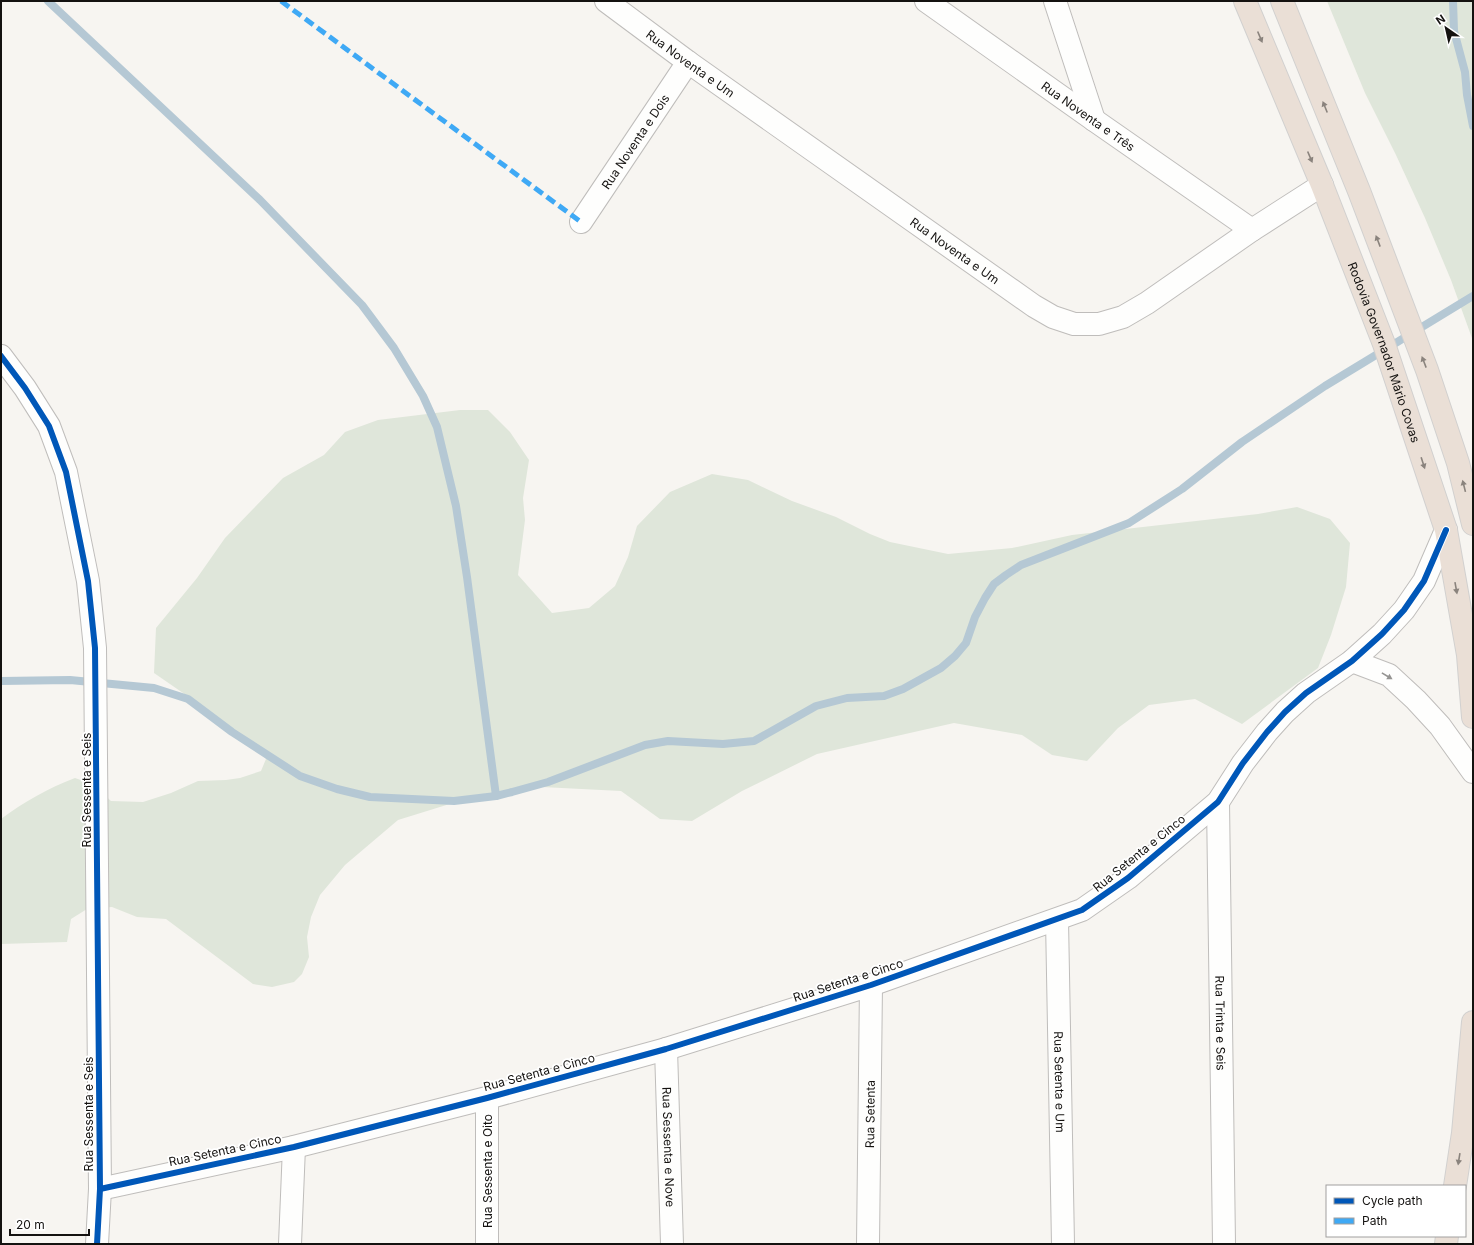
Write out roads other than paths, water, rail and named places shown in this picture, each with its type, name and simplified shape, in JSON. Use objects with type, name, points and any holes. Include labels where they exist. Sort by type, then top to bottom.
[{"type":"highway","name":"Rodovia Governador Mário Covas","points":[[1245,1],[1322,185],[1384,344],[1446,530],[1468,655],[1473,717]]},
{"type":"highway","points":[[1282,1],[1359,191],[1427,370],[1458,463],[1473,524]]},
{"type":"highway","points":[[1455,1185],[1463,1133],[1473,1022]]},
{"type":"street","name":"Rua Noventa e Um","points":[[606,1],[688,62],[1034,306],[1053,318],[1074,324],[1099,324],[1123,317],[1148,303],[1252,230],[1322,185]]},
{"type":"street","name":"Rua Noventa e Três","points":[[926,1],[1252,230]]},
{"type":"street","points":[[1055,1],[1094,120]]},
{"type":"street","name":"Rua Noventa e Dois","points":[[582,222],[688,62]]},
{"type":"street","name":"Rua Sessenta e Seis","points":[[1,356],[25,388],[49,426],[66,472],[88,581],[95,648],[100,1189],[98,1244]]},
{"type":"street","name":"Rua Setenta e Cinco","points":[[100,1189],[294,1147],[487,1098],[666,1049],[871,985],[1082,910],[1106,895],[1158,854],[1218,802],[1243,763],[1285,712],[1306,693],[1352,661],[1382,634],[1404,610],[1424,581],[1446,530]]},
{"type":"street","points":[[1352,661],[1389,675],[1440,726],[1473,772]]},
{"type":"street","name":"Rua Trinta e Seis","points":[[1218,802],[1224,1244]]},
{"type":"street","name":"Rua Setenta e Um","points":[[1057,920],[1063,1244]]},
{"type":"street","name":"Rua Setenta","points":[[868,1244],[871,985]]},
{"type":"street","name":"Rua Sessenta e Nove","points":[[666,1049],[672,1244]]},
{"type":"street","name":"Rua Sessenta e Oito","points":[[487,1098],[487,1244]]},
{"type":"street","points":[[290,1244],[294,1147]]},
{"type":"waterway","points":[[48,1],[260,200],[362,305],[394,348],[423,396],[437,427],[456,506],[496,796]]},
{"type":"waterway","points":[[1453,1],[1454,31],[1465,72],[1467,95],[1473,126]]},
{"type":"waterway","points":[[1,681],[70,680],[154,688],[188,699],[232,732],[300,776],[337,789],[370,797],[454,801],[496,796],[548,782],[645,745],[668,741],[723,744],[754,741],[816,706],[847,698],[884,696],[903,689],[941,668],[955,656],[966,643],[975,617],[985,598],[994,584],[1006,575],[1021,565],[1129,523],[1182,489],[1242,442],[1325,386],[1473,296]]}]
